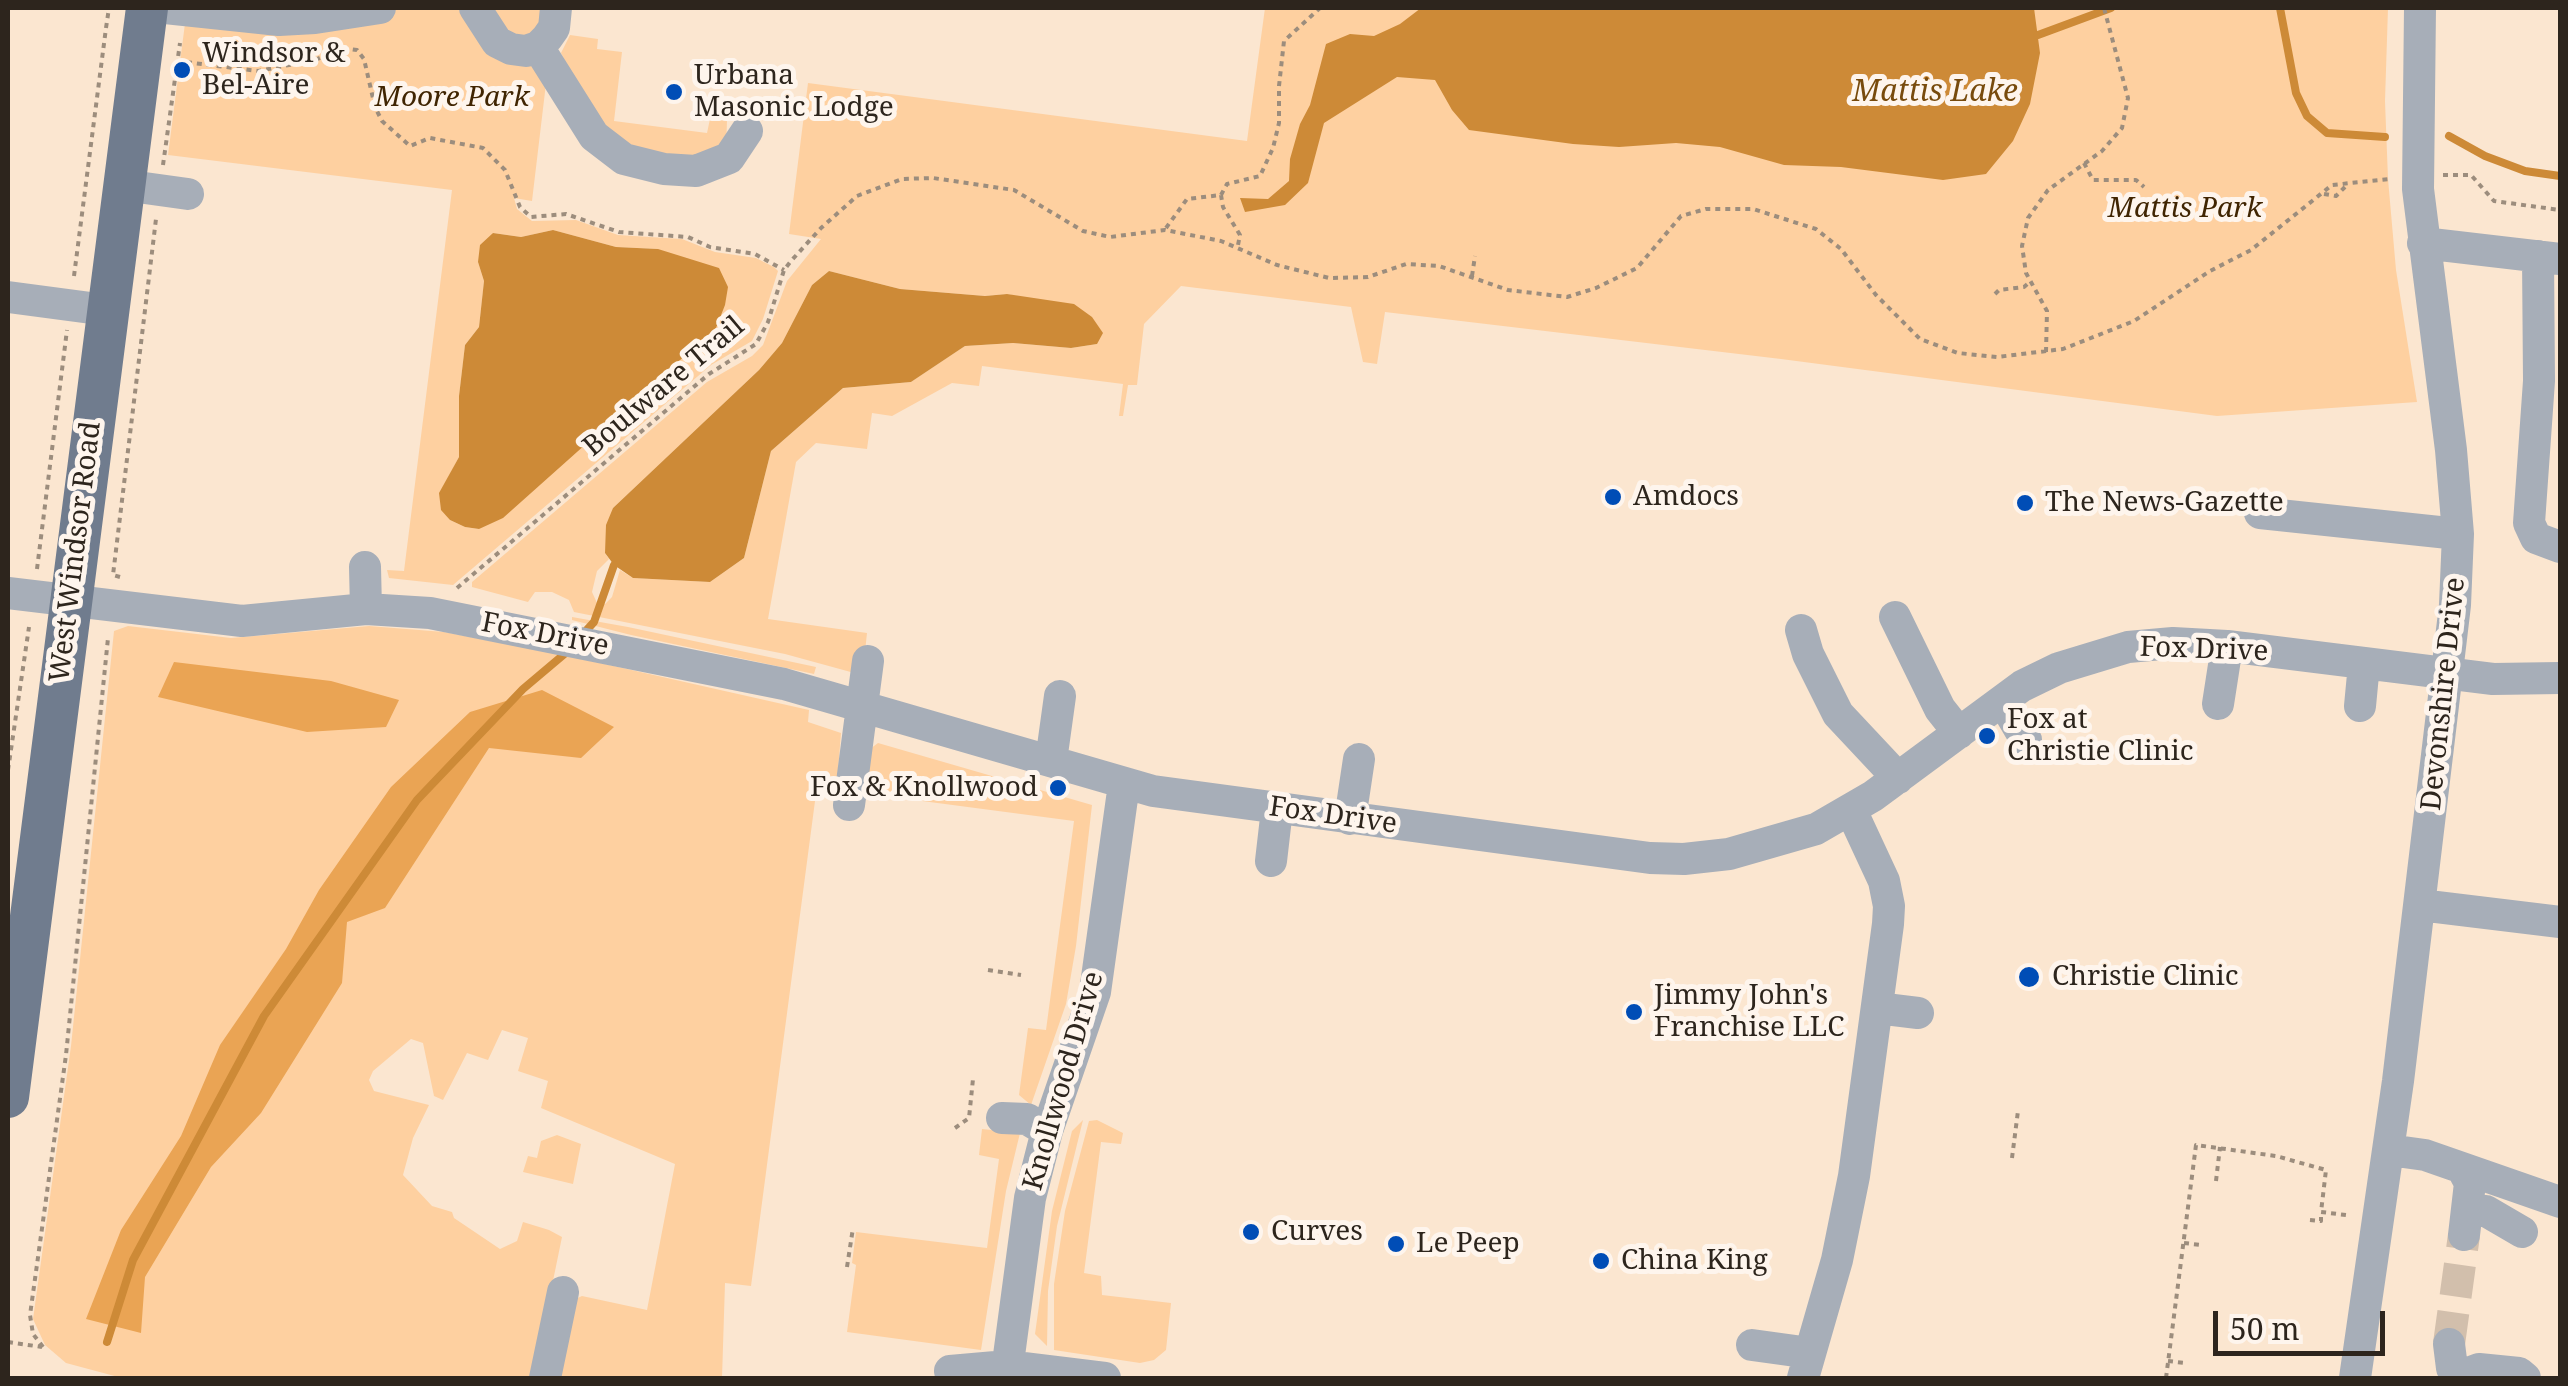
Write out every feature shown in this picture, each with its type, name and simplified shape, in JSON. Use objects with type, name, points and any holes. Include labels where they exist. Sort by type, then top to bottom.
[{"type":"main road","name":"West Windsor Road","points":[[8,1097],[16,958],[71,600],[106,310],[157,190],[146,8]]},
{"type":"street","points":[[165,8],[279,20],[380,8]]},
{"type":"street","points":[[474,8],[497,42],[526,51],[538,47],[554,28],[556,8]]},
{"type":"street","name":"Devonshire Drive","points":[[2355,1378],[2389,1150],[2449,674],[2458,534],[2416,140],[2420,8]]},
{"type":"street","points":[[538,47],[594,136],[624,159],[664,170],[696,171],[729,158],[748,131]]},
{"type":"street","points":[[2424,243],[2549,258],[2529,523],[2536,538],[2560,547]]},
{"type":"street","points":[[8,297],[106,310]]},
{"type":"street","points":[[2260,513],[2458,534]]},
{"type":"street","points":[[364,567],[366,609]]},
{"type":"street","name":"Fox Drive","points":[[8,594],[242,621],[366,609],[430,613],[784,684],[1170,794],[1650,858],[1730,854],[1816,828],[1898,778],[2022,686],[2096,654],[2128,647],[2174,643],[2226,646],[2493,680],[2560,678]]},
{"type":"street","points":[[1894,617],[1940,709],[1959,733]]},
{"type":"street","points":[[1801,630],[1827,720],[1898,778]]},
{"type":"street","points":[[2218,704],[2226,646]]},
{"type":"street","points":[[849,805],[868,661]]},
{"type":"street","points":[[2360,706],[2364,664]]},
{"type":"street","points":[[1051,761],[1060,696]]},
{"type":"street","points":[[2003,700],[2026,740]]},
{"type":"street","points":[[1350,819],[1358,759]]},
{"type":"street","name":"Knollwood Drive","points":[[1006,1372],[1030,1198],[1047,1131],[1095,992],[1124,784]]},
{"type":"street","points":[[1271,861],[1278,808]]},
{"type":"street","points":[[1752,1345],[1806,1366],[1837,1260],[1854,1176],[1889,906],[1878,864],[1851,810]]},
{"type":"street","points":[[2420,905],[2560,922]]},
{"type":"street","points":[[1877,1008],[1918,1013]]},
{"type":"street","points":[[1002,1118],[1027,1120],[1047,1131]]},
{"type":"street","points":[[2389,1150],[2424,1155],[2560,1202]]},
{"type":"street","points":[[2462,1168],[2470,1183],[2466,1223],[2486,1210],[2522,1232]]},
{"type":"street","points":[[545,1378],[562,1292]]},
{"type":"street","points":[[2449,1344],[2452,1368],[2465,1377],[2479,1368],[2519,1373],[2526,1378]]},
{"type":"street","points":[[950,1370],[1105,1378]]},
{"type":"path","points":[[1238,246],[1240,235],[1223,207],[1221,195],[1227,184],[1260,176],[1273,148],[1278,123],[1284,42],[1320,8]]},
{"type":"path","points":[[2046,352],[2047,310],[2031,282],[2022,246],[2028,218],[2048,190],[2114,140],[2122,128],[2128,98],[2104,8]]},
{"type":"path","points":[[74,276],[106,28]]},
{"type":"path","points":[[127,579],[113,575],[157,190],[180,42]]},
{"type":"path","points":[[177,60],[258,72],[314,60],[342,48],[356,50],[364,59],[382,121],[410,146],[430,138],[482,148],[504,170],[520,207],[532,217],[566,214],[619,232],[688,237],[710,248],[755,254],[784,270]]},
{"type":"path","points":[[2084,162],[2093,180],[2136,180],[2144,188]]},
{"type":"path","points":[[2445,174],[2471,175],[2494,202],[2560,210]]},
{"type":"path","name":"Boulware Trail","points":[[456,589],[709,374],[756,344],[768,322],[784,270],[821,228],[857,196],[902,179],[933,178],[1014,190],[1083,230],[1110,236],[1165,230],[1238,246],[1276,265],[1329,278],[1368,276],[1406,264],[1439,266],[1508,290],[1567,298],[1637,268],[1682,216],[1706,209],[1754,210],[1816,229],[1840,250],[1905,328],[1920,339],[1958,354],[1980,356],[2046,352],[2134,322],[2210,271],[2251,250],[2332,184],[2346,186],[2393,179]]},
{"type":"path","name":"Boulware Trail","points":[[2324,194],[2336,196],[2346,186]]},
{"type":"path","points":[[1165,230],[1186,199],[1221,195]]},
{"type":"path","points":[[1472,278],[1475,256]]},
{"type":"path","points":[[1996,294],[2031,282]]},
{"type":"path","points":[[36,571],[66,331]]},
{"type":"path","points":[[8,770],[29,627]]},
{"type":"path","points":[[8,1342],[42,1347],[30,1316],[66,1056],[108,638]]},
{"type":"path","points":[[988,970],[1021,975]]},
{"type":"path","points":[[956,1128],[969,1118],[974,1079]]},
{"type":"path","points":[[2012,1158],[2018,1111]]},
{"type":"path","points":[[2166,1378],[2196,1145],[2276,1156],[2326,1170],[2321,1221],[2310,1220]]},
{"type":"path","points":[[2216,1182],[2220,1148]]},
{"type":"path","points":[[2322,1212],[2346,1215]]},
{"type":"path","points":[[847,1267],[853,1228]]},
{"type":"path","points":[[2184,1243],[2201,1244]]},
{"type":"path","points":[[2168,1361],[2186,1363]]},
{"type":"green space","name":"Moore Park","points":[[187,8],[555,8],[532,201],[514,198],[517,209],[532,221],[576,220],[618,235],[682,239],[715,252],[756,258],[778,271],[752,341],[711,365],[453,585],[389,578],[387,570],[404,571],[452,190],[168,155]],"holes":[[[553,230],[616,247],[658,249],[479,529],[450,520],[440,493],[459,457],[459,396],[465,345],[479,327],[484,281],[478,262],[493,233],[521,237]]]},
{"type":"green space","name":"Mattis Park","points":[[1265,8],[2388,8],[2388,179],[2396,270],[2417,402],[2217,416],[1385,312],[1377,364],[1363,362],[1351,307],[1181,286],[1144,324],[1137,385],[1128,385],[1123,416],[1119,416],[1123,384],[982,366],[979,386],[952,383],[892,416],[872,413],[867,449],[816,443],[796,462],[768,619],[867,633],[864,661],[858,674],[785,654],[574,612],[569,600],[552,592],[535,592],[528,602],[472,587],[472,582],[707,382],[752,356],[763,345],[787,281],[821,239],[789,234],[808,83],[1247,141]],"holes":[[[829,271],[900,289],[985,296],[1007,294],[1040,301],[1097,344],[1071,348],[1013,343],[965,346],[911,382],[843,388],[771,451],[744,558],[710,582],[633,578],[620,570],[612,597],[605,604],[597,603],[592,592],[597,571],[609,559],[605,553],[613,508],[759,370],[782,343],[812,285]]]},
{"type":"green space","points":[[570,35],[598,39],[597,49],[622,52],[614,121],[707,133],[710,119],[727,120],[726,151],[702,162],[651,158],[600,131],[561,53]]},
{"type":"green space","points":[[572,617],[816,667],[814,674],[631,635]]},
{"type":"green space","points":[[128,626],[231,638],[369,626],[444,632],[809,710],[808,722],[841,733],[837,784],[817,786],[751,1286],[725,1283],[722,1378],[558,1378],[571,1301],[582,1296],[647,1310],[675,1164],[541,1108],[548,1081],[518,1071],[528,1038],[502,1030],[488,1060],[467,1053],[443,1100],[434,1096],[423,1043],[411,1039],[373,1071],[369,1080],[374,1091],[429,1105],[413,1138],[403,1175],[432,1206],[452,1212],[454,1218],[500,1249],[517,1241],[523,1222],[562,1237],[533,1378],[122,1378],[66,1363],[45,1345],[33,1319],[71,1046],[114,631]]},
{"type":"green space","points":[[878,743],[1092,805],[1066,1004],[1031,1105],[1019,1095],[1028,1028],[1046,1030],[1074,821],[869,794],[864,786],[870,749]]},
{"type":"green space","points":[[1083,1120],[1057,1226],[1048,1291],[1047,1346],[1035,1334],[1052,1211],[1072,1131]]},
{"type":"green space","points":[[1097,1120],[1123,1133],[1121,1144],[1101,1142],[1084,1273],[1101,1276],[1102,1295],[1171,1303],[1166,1350],[1154,1360],[1140,1363],[1054,1350],[1054,1284],[1065,1211],[1089,1121]]},
{"type":"green space","points":[[982,1129],[1020,1133],[1006,1191],[981,1350],[847,1332],[856,1232],[987,1248],[999,1159],[979,1155]]},
{"type":"green space","points":[[557,1135],[581,1144],[573,1184],[523,1172],[528,1156],[537,1158],[541,1141]]},
{"type":"shaded area","points":[[174,662],[331,681],[399,700],[386,727],[307,732],[158,697]]},
{"type":"shaded area","points":[[542,690],[614,727],[581,758],[489,748],[385,908],[347,922],[342,983],[261,1113],[211,1167],[145,1277],[141,1333],[86,1319],[121,1230],[181,1136],[220,1045],[286,949],[319,890],[391,787],[470,712]]},
{"type":"water","name":"Mattis Lake","points":[[1421,8],[2034,8],[2040,53],[2030,104],[2013,141],[1986,174],[1943,180],[1841,167],[1784,165],[1720,147],[1676,143],[1619,147],[1573,144],[1469,130],[1435,80],[1397,77],[1324,123],[1308,183],[1285,205],[1245,212],[1240,198],[1268,199],[1289,181],[1290,159],[1326,44],[1350,34],[1374,36]]},
{"type":"water","points":[[553,230],[616,247],[658,249],[719,268],[728,287],[725,305],[716,328],[503,518],[479,529],[465,527],[441,510],[439,493],[459,457],[459,396],[465,345],[479,327],[484,281],[478,262],[480,245],[493,233],[521,237]]},
{"type":"water","points":[[829,271],[900,289],[985,296],[1007,294],[1074,304],[1092,317],[1103,333],[1097,344],[1071,348],[1013,343],[965,346],[911,382],[843,388],[771,451],[744,558],[710,582],[633,578],[605,553],[606,525],[613,508],[759,370],[782,343],[812,285]]},
{"type":"waterway","points":[[2038,35],[2111,8]]},
{"type":"waterway","points":[[2280,8],[2296,93],[2307,116],[2327,133],[2385,137]]},
{"type":"waterway","points":[[2449,136],[2485,156],[2525,171],[2560,176]]},
{"type":"waterway","points":[[584,633],[594,622],[614,565]]},
{"type":"waterway","points":[[107,1342],[133,1260],[264,1016],[417,800],[523,689],[568,651]]},
{"type":"tunnel","points":[[2449,1344],[2464,1235]]},
{"type":"place","name":"Windsor & Bel-Aire","points":[[182,70]]},
{"type":"place","name":"Urbana Masonic Lodge","points":[[674,92]]},
{"type":"place","name":"Amdocs","points":[[1613,497]]},
{"type":"place","name":"The News-Gazette","points":[[2025,503]]},
{"type":"place","name":"Fox at Christie Clinic","points":[[1987,736]]},
{"type":"place","name":"Fox & Knollwood","points":[[1058,788]]},
{"type":"place","name":"Christie Clinic","points":[[2029,977]]},
{"type":"place","name":"Jimmy John's Franchise LLC","points":[[1634,1012]]},
{"type":"place","name":"Curves","points":[[1251,1232]]},
{"type":"place","name":"Le Peep","points":[[1396,1244]]},
{"type":"place","name":"China King","points":[[1601,1261]]}]
